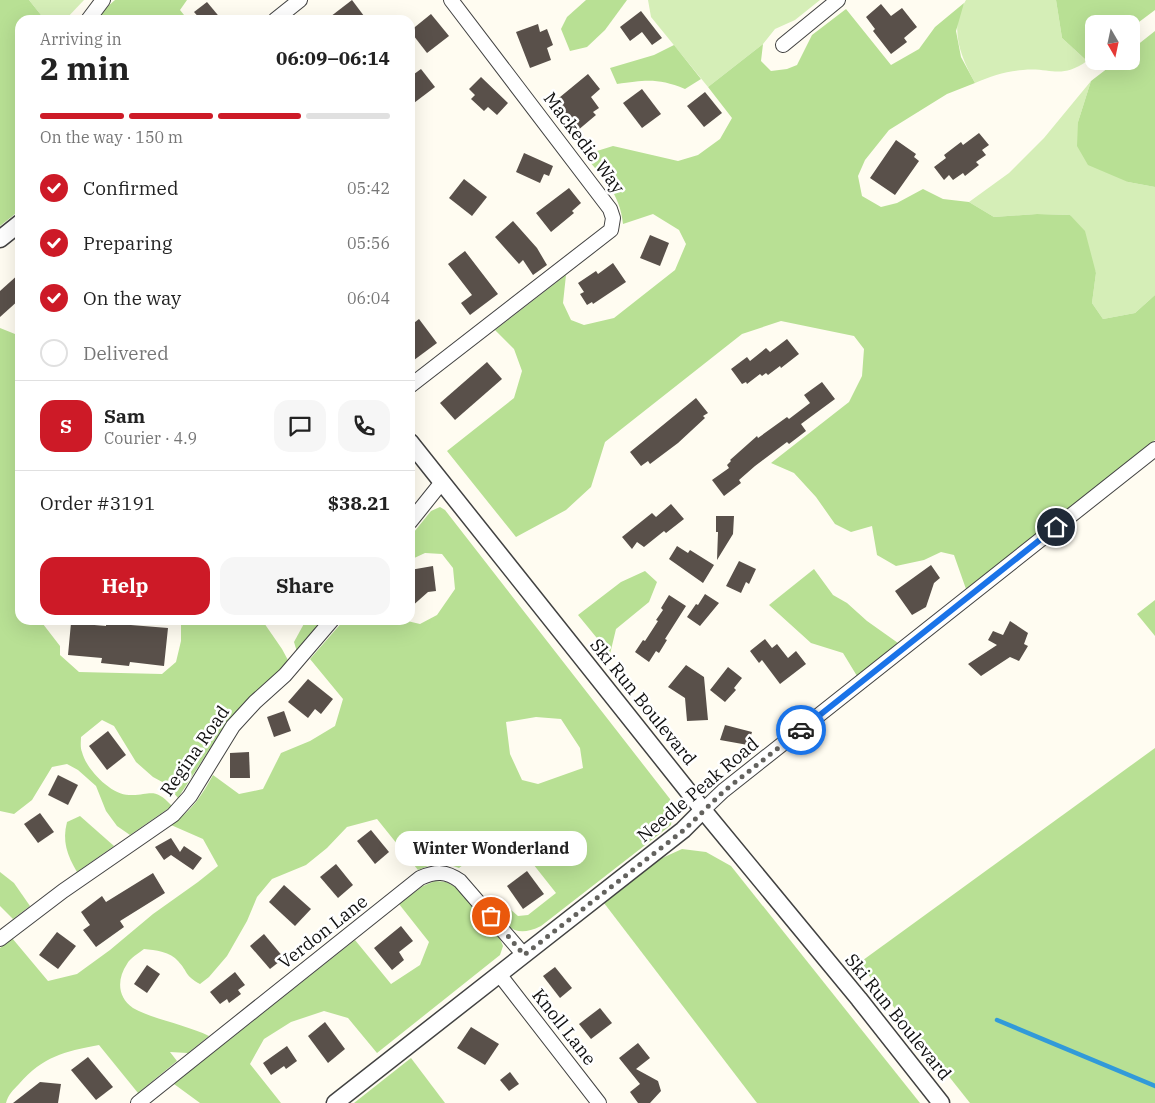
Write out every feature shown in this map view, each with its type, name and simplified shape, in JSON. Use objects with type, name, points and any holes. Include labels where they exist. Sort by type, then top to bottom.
[{"type":"street","points":[[92,15],[103,0]]},
{"type":"street","points":[[281,15],[300,0]]},
{"type":"street","name":"Mackedie Way","points":[[415,382],[611,230],[613,218],[610,209],[583,172],[451,0]]},
{"type":"street","points":[[783,45],[838,0]]},
{"type":"street","points":[[0,239],[15,227]]},
{"type":"street","name":"Ski Run Boulevard","points":[[415,448],[703,810],[859,999],[941,1103]]},
{"type":"street","name":"Needle Peak Road","points":[[335,1103],[684,830],[724,791],[1155,449]]},
{"type":"street","points":[[415,516],[442,482]]},
{"type":"street","name":"Regina Road","points":[[0,939],[63,890],[173,814],[190,796],[233,726],[255,702],[285,676],[328,625]]},
{"type":"street","name":"Verdon Lane","points":[[138,1103],[420,878],[434,872],[450,874],[460,881],[524,955]]},
{"type":"street","name":"Knoll Lane","points":[[499,974],[599,1103]]},
{"type":"green space","points":[[0,0],[29,0],[41,15],[15,15],[15,214],[0,226]]},
{"type":"green space","points":[[29,0],[84,0],[70,15],[41,15]]},
{"type":"green space","points":[[115,0],[187,0],[180,10],[184,15],[98,15]]},
{"type":"green space","points":[[586,0],[627,0],[605,30],[587,47],[570,51],[561,29],[567,17]]},
{"type":"green space","points":[[648,0],[820,0],[795,20],[775,29],[763,44],[708,87],[651,17]]},
{"type":"green space","points":[[966,0],[1056,0],[1062,38],[1085,59],[1085,62],[1070,70],[1055,72],[1017,71],[999,74],[975,83],[965,63],[958,42],[958,21]]},
{"type":"green space","points":[[1056,0],[1155,0],[1155,10],[1140,21],[1140,15],[1085,15],[1085,59],[1062,38]]},
{"type":"green space","points":[[964,3],[956,31],[961,57],[975,83],[947,94],[889,130],[865,160],[858,176],[862,196],[881,207],[897,203],[923,189],[943,199],[969,202],[994,217],[1037,214],[1070,215],[1085,231],[1096,273],[1092,303],[1103,319],[1135,313],[1155,295],[1155,440],[966,589],[954,555],[941,552],[924,560],[896,566],[877,555],[872,526],[851,532],[835,524],[816,497],[794,473],[771,463],[849,402],[862,376],[864,349],[854,336],[781,321],[742,334],[605,442],[591,487],[566,510],[516,537],[447,451],[514,398],[522,371],[514,349],[495,330],[566,275],[563,303],[571,320],[584,325],[614,318],[675,270],[686,244],[679,230],[653,214],[623,224],[618,203],[610,187],[584,155],[613,146],[678,161],[698,155],[720,139],[732,118],[708,87],[763,44],[761,61],[771,71],[787,69],[797,65],[812,35],[846,9],[891,65],[919,49],[935,27]]},
{"type":"green space","points":[[1155,31],[1155,187],[1128,182],[1088,165],[1077,146],[1078,122],[1091,81],[1105,70],[1140,70],[1140,43]]},
{"type":"green space","points":[[674,45],[701,79],[685,89],[667,83],[652,81],[617,84],[610,68],[654,55]]},
{"type":"green space","points":[[1091,81],[1078,122],[1128,182],[1155,187],[1155,295],[1135,313],[1103,319],[1092,303],[1096,273],[1070,215],[1037,214],[994,217],[969,202],[1009,173],[1044,138]]},
{"type":"green space","points":[[0,328],[15,334],[15,625],[44,625],[60,646],[60,655],[79,672],[162,674],[176,662],[181,641],[181,625],[265,625],[289,662],[224,727],[178,798],[166,784],[153,777],[136,762],[114,726],[102,720],[81,737],[81,749],[84,759],[107,786],[122,794],[156,794],[172,806],[130,835],[117,826],[106,811],[96,786],[78,770],[67,764],[52,767],[32,800],[14,814],[0,811]]},
{"type":"green space","points":[[440,507],[445,510],[670,799],[673,810],[671,825],[541,926],[522,931],[509,927],[487,900],[501,901],[518,916],[528,915],[556,893],[507,831],[459,868],[448,864],[438,864],[418,870],[377,819],[347,827],[327,848],[306,865],[272,879],[257,897],[247,921],[227,956],[209,977],[200,984],[189,976],[175,958],[162,952],[144,949],[128,962],[121,976],[120,988],[128,1004],[141,1012],[209,1036],[188,1053],[170,1052],[177,1061],[138,1093],[99,1045],[64,1053],[46,1061],[15,1088],[9,1095],[6,1103],[0,1103],[0,948],[12,938],[48,981],[77,974],[218,866],[203,839],[171,825],[195,803],[213,775],[239,794],[263,789],[281,753],[310,741],[335,726],[343,699],[310,659],[340,625],[420,624],[437,615],[455,589],[453,568],[442,554],[425,553],[415,558],[415,531],[431,511]],"holes":[[[536,717],[561,719],[580,748],[583,768],[538,784],[522,780],[510,754],[506,722]]]},
{"type":"green space","points":[[814,569],[833,595],[847,603],[867,621],[898,643],[857,676],[843,653],[811,643],[769,605]]},
{"type":"green space","points":[[645,571],[657,582],[649,602],[616,629],[610,654],[578,615],[621,582]]},
{"type":"green space","points":[[1155,600],[1155,636],[1137,614]]},
{"type":"green space","points":[[303,625],[318,625],[297,652],[294,642]]},
{"type":"green space","points":[[1155,748],[1155,1103],[970,1103],[859,963]]},
{"type":"green space","points":[[80,816],[114,846],[77,872],[68,854],[65,835],[67,822]]},
{"type":"green space","points":[[682,849],[706,852],[731,866],[920,1103],[757,1103],[604,903],[660,859]]},
{"type":"green space","points":[[0,872],[14,883],[30,906],[13,919],[0,906]]},
{"type":"green space","points":[[435,881],[446,882],[459,889],[499,936],[503,946],[500,955],[377,1053],[348,1018],[324,1011],[291,1022],[264,1039],[250,1064],[281,1103],[200,1103],[174,1084],[355,940],[391,984],[420,965],[429,942],[399,904],[423,886]]},
{"type":"green space","points":[[411,1058],[445,1103],[354,1103]]},
{"type":"building","points":[[352,0],[363,15],[332,15]]},
{"type":"building","points":[[207,2],[218,15],[197,15],[194,12]]},
{"type":"building","points":[[881,4],[891,16],[902,8],[917,27],[904,38],[907,42],[891,54],[873,31],[875,29],[866,17]]},
{"type":"building","points":[[641,11],[662,38],[652,45],[642,32],[630,41],[620,27]]},
{"type":"building","points":[[431,14],[449,36],[427,53],[415,37],[415,27]]},
{"type":"building","points":[[538,24],[540,32],[547,29],[553,45],[547,48],[551,60],[530,68],[516,32]]},
{"type":"building","points":[[421,69],[435,87],[415,102],[415,73]]},
{"type":"building","points":[[588,74],[600,89],[591,97],[599,108],[593,112],[596,115],[577,131],[554,102]]},
{"type":"building","points":[[481,77],[508,103],[497,115],[488,107],[484,111],[471,99],[475,95],[469,89]]},
{"type":"building","points":[[642,89],[661,114],[642,128],[623,103]]},
{"type":"building","points":[[705,92],[722,113],[704,127],[687,106]]},
{"type":"building","points":[[979,133],[989,145],[982,150],[986,155],[976,162],[979,165],[965,176],[963,173],[953,180],[949,175],[944,180],[934,167],[946,158],[944,155],[961,142],[963,145]]},
{"type":"building","points":[[896,140],[916,154],[914,157],[919,161],[895,195],[870,178]]},
{"type":"building","points":[[524,153],[553,166],[549,176],[544,174],[540,183],[516,172]]},
{"type":"building","points":[[464,179],[487,197],[472,216],[449,198]]},
{"type":"building","points":[[569,188],[581,203],[572,211],[574,213],[551,232],[536,213]]},
{"type":"building","points":[[513,221],[537,248],[547,265],[533,275],[523,260],[519,264],[495,237]]},
{"type":"building","points":[[650,235],[669,243],[660,266],[640,258]]},
{"type":"building","points":[[465,251],[498,294],[470,315],[461,303],[472,295],[448,264]]},
{"type":"building","points":[[613,263],[626,282],[593,304],[592,302],[587,305],[580,294],[584,292],[578,283],[596,271],[598,274]]},
{"type":"building","points":[[15,278],[15,304],[0,317],[0,291]]},
{"type":"building","points":[[419,319],[437,343],[415,359],[415,322]]},
{"type":"building","points":[[787,339],[799,354],[768,375],[766,373],[762,376],[760,374],[747,384],[746,382],[742,384],[731,369],[747,357],[750,361],[766,348],[770,352]]},
{"type":"building","points":[[487,362],[502,379],[455,420],[440,403]]},
{"type":"building","points":[[822,382],[835,399],[801,424],[806,431],[789,444],[787,442],[755,466],[739,480],[741,483],[724,496],[712,480],[729,468],[727,465],[730,460],[757,436],[758,438],[787,417],[789,419],[810,403],[804,395]]},
{"type":"building","points":[[696,398],[708,413],[703,416],[705,418],[678,443],[650,464],[648,461],[641,466],[630,452]]},
{"type":"building","points":[[671,504],[684,519],[666,533],[664,531],[644,547],[637,542],[632,549],[622,537],[652,513],[656,517]]},
{"type":"building","points":[[716,516],[734,516],[733,534],[717,560],[718,532],[716,532]]},
{"type":"building","points":[[677,546],[688,553],[690,550],[714,565],[703,583],[669,559]]},
{"type":"building","points":[[739,561],[756,569],[749,584],[746,582],[741,593],[726,586]]},
{"type":"building","points":[[931,565],[940,578],[934,583],[926,607],[912,615],[895,591]]},
{"type":"building","points":[[433,566],[436,591],[428,592],[415,604],[415,569]]},
{"type":"building","points":[[705,594],[719,603],[700,626],[687,617]]},
{"type":"building","points":[[669,595],[686,606],[665,639],[667,640],[659,653],[656,651],[649,662],[635,652],[658,621],[656,620],[663,610],[661,608]]},
{"type":"building","points":[[1010,621],[1028,633],[1024,644],[1028,646],[1019,661],[1010,657],[981,676],[968,664],[997,645],[988,640],[993,631],[1003,635]]},
{"type":"building","points":[[71,625],[131,625],[168,628],[164,666],[130,662],[129,666],[101,663],[102,658],[68,655]]},
{"type":"building","points":[[765,639],[772,648],[777,644],[788,658],[796,651],[806,664],[780,684],[762,660],[759,663],[750,651]]},
{"type":"building","points":[[686,665],[704,677],[708,720],[687,721],[685,698],[668,687]]},
{"type":"building","points":[[728,667],[742,678],[734,688],[736,690],[725,702],[710,690]]},
{"type":"building","points":[[308,679],[333,699],[321,714],[315,709],[308,718],[288,702]]},
{"type":"building","points":[[284,711],[291,731],[274,737],[267,717]]},
{"type":"building","points":[[725,725],[752,732],[748,745],[720,740]]},
{"type":"building","points":[[108,731],[126,755],[107,770],[89,746]]},
{"type":"building","points":[[249,752],[250,778],[230,778],[230,753]]},
{"type":"building","points":[[58,775],[78,785],[68,805],[48,795]]},
{"type":"building","points":[[40,813],[54,832],[38,843],[24,824]]},
{"type":"building","points":[[371,830],[389,852],[375,864],[357,841]]},
{"type":"building","points":[[171,838],[180,852],[184,846],[202,858],[193,870],[171,855],[164,860],[155,847]]},
{"type":"building","points":[[336,864],[353,885],[338,898],[320,877]]},
{"type":"building","points":[[527,871],[544,894],[523,909],[507,886]]},
{"type":"building","points":[[153,873],[165,893],[120,921],[124,927],[96,947],[83,930],[90,925],[81,912],[102,896],[106,902]]},
{"type":"building","points":[[284,885],[311,909],[295,926],[269,902]]},
{"type":"building","points":[[401,926],[413,941],[399,952],[404,960],[392,970],[374,948]]},
{"type":"building","points":[[57,932],[76,946],[58,969],[39,955]]},
{"type":"building","points":[[264,934],[284,958],[270,969],[250,946]]},
{"type":"building","points":[[147,965],[160,974],[147,993],[134,984]]},
{"type":"building","points":[[555,967],[572,988],[560,998],[543,976]]},
{"type":"building","points":[[235,972],[245,985],[238,990],[241,994],[229,1003],[227,999],[220,1004],[210,992]]},
{"type":"building","points":[[600,1008],[612,1023],[591,1039],[579,1024]]},
{"type":"building","points":[[325,1022],[345,1049],[328,1063],[308,1036]]},
{"type":"building","points":[[471,1027],[499,1044],[485,1065],[457,1048]]},
{"type":"building","points":[[638,1043],[650,1058],[636,1069],[658,1081],[661,1091],[650,1103],[638,1103],[630,1092],[640,1084],[619,1058]]},
{"type":"building","points":[[287,1046],[297,1061],[286,1069],[284,1066],[271,1075],[263,1063]]},
{"type":"building","points":[[88,1057],[113,1087],[96,1100],[71,1070]]},
{"type":"building","points":[[510,1072],[519,1084],[509,1091],[500,1080]]},
{"type":"building","points":[[40,1082],[61,1084],[58,1103],[13,1103]]},
{"type":"waterway","points":[[997,1020],[1155,1086]]},
{"type":"way so far","points":[[491,916],[524,955],[684,830],[724,791],[801,730]]},
{"type":"place","name":"Winter Wonderland","points":[[491,916]]},
{"type":"route","points":[[801,730],[1056,527]]}]
